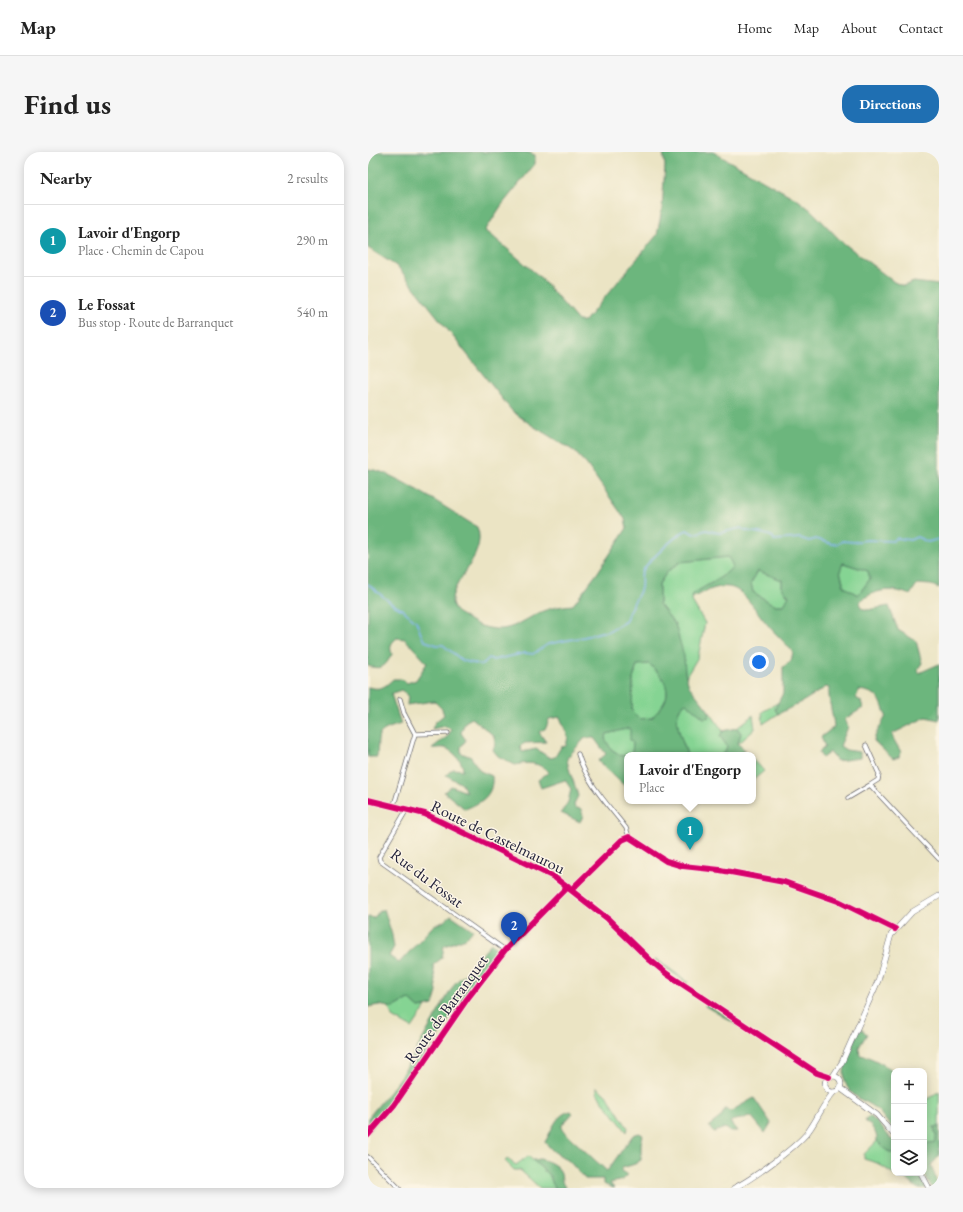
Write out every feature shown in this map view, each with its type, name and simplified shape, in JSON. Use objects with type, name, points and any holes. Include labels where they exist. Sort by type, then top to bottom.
[{"type":"street","points":[[394,805],[415,734],[404,713],[400,699]]},
{"type":"street","points":[[415,734],[448,733]]},
{"type":"street","points":[[848,798],[878,780],[879,774],[866,745]]},
{"type":"street","points":[[578,754],[581,763],[592,783],[626,828],[629,837],[666,861],[683,866],[720,870],[784,882],[838,901],[895,929]]},
{"type":"street","points":[[870,785],[939,859]]},
{"type":"street","name":"Route de Castelmaurou","points":[[368,800],[394,805],[424,814],[554,877],[608,919],[650,960],[667,974],[817,1073],[840,1079]]},
{"type":"street","name":"Rue du Fossat","points":[[407,809],[379,857],[380,861],[505,950]]},
{"type":"street","name":"Route de Barranquet","points":[[368,1135],[394,1105],[467,999],[505,950],[622,840],[629,837]]},
{"type":"street","points":[[823,1105],[826,1086],[831,1076],[842,1062],[878,981],[886,950],[895,929],[912,912],[927,902],[939,897]]},
{"type":"street","points":[[840,1088],[842,1062]]},
{"type":"street","name":"Route de Castelmaurou","points":[[817,1073],[826,1086]]},
{"type":"street","points":[[826,1086],[834,1092]]},
{"type":"street","points":[[734,1188],[753,1176],[806,1135],[823,1105],[834,1092],[840,1088]]},
{"type":"street","points":[[840,1088],[877,1116],[891,1132]]},
{"type":"street","points":[[368,1157],[399,1188]]},
{"type":"street","points":[[923,1176],[929,1188]]},
{"type":"green space","points":[[368,152],[527,152],[535,155],[535,164],[501,206],[485,231],[540,277],[578,321],[585,321],[657,235],[662,209],[665,166],[663,152],[713,152],[798,200],[812,211],[841,241],[894,282],[903,286],[914,282],[939,285],[939,588],[931,585],[917,584],[910,595],[903,592],[884,590],[872,594],[860,601],[861,608],[868,610],[889,606],[898,630],[916,641],[922,663],[918,669],[919,673],[939,664],[939,720],[926,717],[892,734],[901,752],[899,757],[893,759],[874,741],[886,716],[882,705],[878,697],[875,695],[859,690],[856,698],[861,701],[863,708],[845,719],[848,727],[840,746],[846,750],[860,752],[860,758],[837,761],[830,752],[822,758],[819,752],[825,747],[821,737],[834,727],[829,698],[829,688],[826,687],[802,702],[778,714],[775,709],[783,693],[783,667],[791,661],[793,652],[770,628],[743,595],[736,590],[728,587],[719,587],[692,598],[693,594],[729,571],[733,566],[728,557],[680,562],[667,572],[659,584],[659,604],[675,624],[684,656],[685,673],[689,686],[709,711],[709,717],[704,718],[686,703],[681,707],[677,720],[686,752],[632,752],[633,743],[630,740],[630,728],[607,734],[605,739],[611,749],[622,756],[624,755],[624,785],[598,761],[606,754],[594,738],[585,738],[567,758],[578,796],[574,804],[575,808],[581,809],[583,816],[580,822],[561,813],[568,802],[571,789],[565,780],[541,788],[538,780],[549,772],[541,766],[529,763],[515,765],[498,756],[493,750],[495,744],[494,736],[472,718],[465,722],[461,733],[466,740],[461,747],[461,753],[471,757],[480,771],[492,776],[492,783],[489,793],[481,801],[465,809],[444,792],[451,786],[466,792],[462,784],[446,775],[453,769],[463,770],[460,760],[448,749],[432,748],[448,736],[451,729],[445,726],[432,729],[435,722],[444,715],[442,709],[434,701],[407,705],[408,695],[401,690],[391,694],[401,724],[386,729],[382,732],[378,739],[377,757],[368,757],[368,687],[382,688],[393,679],[401,679],[407,683],[416,680],[427,663],[405,639],[397,638],[391,645],[392,654],[385,665],[377,668],[368,666],[368,469],[391,476],[439,503],[477,527],[479,539],[477,550],[458,583],[452,602],[457,612],[476,624],[486,627],[495,629],[508,628],[547,610],[573,605],[598,572],[627,528],[625,519],[587,465],[574,451],[533,426],[512,411],[398,267],[368,248]],"holes":[[[843,563],[868,571],[870,579],[858,595],[844,587],[840,571]],[[758,571],[782,580],[782,588],[789,596],[784,605],[774,605],[753,592],[751,583]],[[649,664],[662,678],[667,689],[667,694],[661,708],[652,718],[640,719],[632,711],[633,679],[637,665]],[[560,717],[568,737],[566,746],[561,747],[555,757],[550,758],[536,749],[522,752],[520,746],[525,743],[546,742],[539,732],[546,728],[549,719]]]},
{"type":"green space","points":[[728,557],[733,566],[729,571],[693,594],[692,601],[705,623],[698,657],[686,677],[675,624],[659,604],[659,584],[667,572],[680,562]]},
{"type":"green space","points":[[843,563],[868,571],[870,579],[858,595],[844,587],[840,571]]},
{"type":"green space","points":[[758,571],[782,580],[782,588],[789,597],[784,605],[774,605],[753,592],[751,583]]},
{"type":"green space","points":[[649,664],[665,683],[667,694],[662,706],[652,718],[640,719],[632,712],[633,679],[637,665]]},
{"type":"green space","points":[[779,702],[775,709],[778,714],[763,724],[762,712]]},
{"type":"green space","points":[[686,703],[704,718],[709,717],[709,711],[723,731],[720,736],[727,746],[725,752],[686,752],[677,720],[681,708]]},
{"type":"green space","points":[[753,715],[755,729],[738,744],[741,733],[737,728]]},
{"type":"green space","points":[[630,727],[633,743],[632,752],[624,752],[624,755],[622,756],[611,749],[605,739],[607,734]]},
{"type":"green space","points":[[737,728],[741,733],[738,744],[745,750],[742,752],[725,752],[727,746],[720,736],[723,731]]},
{"type":"green space","points":[[756,762],[764,771],[756,778]]},
{"type":"green space","points":[[384,909],[394,947],[389,956],[399,963],[434,925],[443,922],[451,915],[473,930],[466,938],[444,946],[442,958],[433,965],[437,992],[433,1005],[419,1008],[409,999],[393,1008],[379,1005],[368,1007],[368,917],[374,918],[379,911]]},
{"type":"green space","points":[[491,943],[500,952],[470,988],[402,1089],[368,1132],[368,1118],[399,1080],[455,983],[471,969]]},
{"type":"green space","points":[[656,959],[688,982],[687,983],[655,960]]},
{"type":"green space","points":[[409,999],[419,1008],[426,1007],[412,1028],[393,1017],[388,1007],[393,1008]]},
{"type":"green space","points":[[706,1004],[740,1025],[739,1026],[705,1006]]},
{"type":"green space","points":[[860,1028],[867,1034],[859,1047],[860,1055],[880,1062],[891,1069],[891,1127],[876,1109],[858,1098],[847,1087],[844,1070],[849,1052]]},
{"type":"green space","points":[[597,1087],[608,1097],[628,1128],[627,1132],[599,1096]]},
{"type":"green space","points":[[939,1091],[939,1127],[934,1127],[936,1136],[935,1142],[927,1143],[927,1104],[927,1100]]},
{"type":"green space","points":[[754,1098],[771,1123],[765,1133],[752,1117],[748,1116],[730,1122],[737,1131],[730,1131],[725,1128],[714,1132],[709,1126],[721,1117],[725,1109],[731,1111]]},
{"type":"green space","points":[[571,1111],[573,1113],[562,1125],[562,1130],[607,1171],[633,1135],[639,1133],[643,1135],[641,1143],[641,1160],[635,1164],[622,1168],[622,1171],[627,1174],[623,1180],[610,1183],[614,1188],[603,1184],[603,1179],[585,1179],[569,1161],[553,1151],[545,1142],[558,1119]]},
{"type":"green space","points":[[869,1116],[877,1122],[891,1138],[891,1152],[886,1150],[877,1141],[874,1130],[865,1121]]},
{"type":"green space","points":[[934,1127],[939,1127],[939,1156],[931,1165],[939,1188],[932,1188],[926,1176],[927,1176],[927,1143],[935,1142],[936,1136]]},
{"type":"green space","points":[[877,1141],[886,1150],[891,1152],[891,1172],[877,1163],[864,1159],[864,1154]]},
{"type":"green space","points":[[528,1156],[550,1176],[554,1188],[540,1188],[520,1170],[514,1170],[505,1161],[507,1159],[516,1165]]},
{"type":"green space","points":[[540,1159],[549,1162],[560,1170],[562,1183],[566,1188],[554,1188],[550,1176],[533,1160]]},
{"type":"green space","points":[[903,1176],[919,1176],[927,1188],[917,1188]]},
{"type":"waterway","points":[[368,584],[416,621],[425,641],[437,645],[443,645],[463,661],[482,665],[489,658],[493,660],[525,653],[533,654],[548,644],[607,632],[626,621],[630,609],[641,589],[642,572],[655,556],[669,543],[687,530],[694,534],[706,530],[719,533],[741,528],[744,530],[769,535],[773,537],[774,540],[800,538],[809,541],[816,539],[832,544],[838,544],[842,541],[893,541],[897,538],[910,540],[917,537],[928,542],[939,539]]},
{"type":"cycle path","points":[[368,800],[425,814],[554,877],[608,919],[650,960],[667,974],[817,1073],[829,1077]]},
{"type":"cycle path","points":[[572,889],[622,840],[629,837],[666,861],[683,866],[720,870],[784,882],[838,901],[895,929]]},
{"type":"cycle path","points":[[368,1135],[394,1105],[467,999],[505,950],[568,886]]},
{"type":"place","name":"Lavoir d'Engorp","points":[[690,850]]},
{"type":"place","name":"Le Fossat","points":[[514,945]]}]
